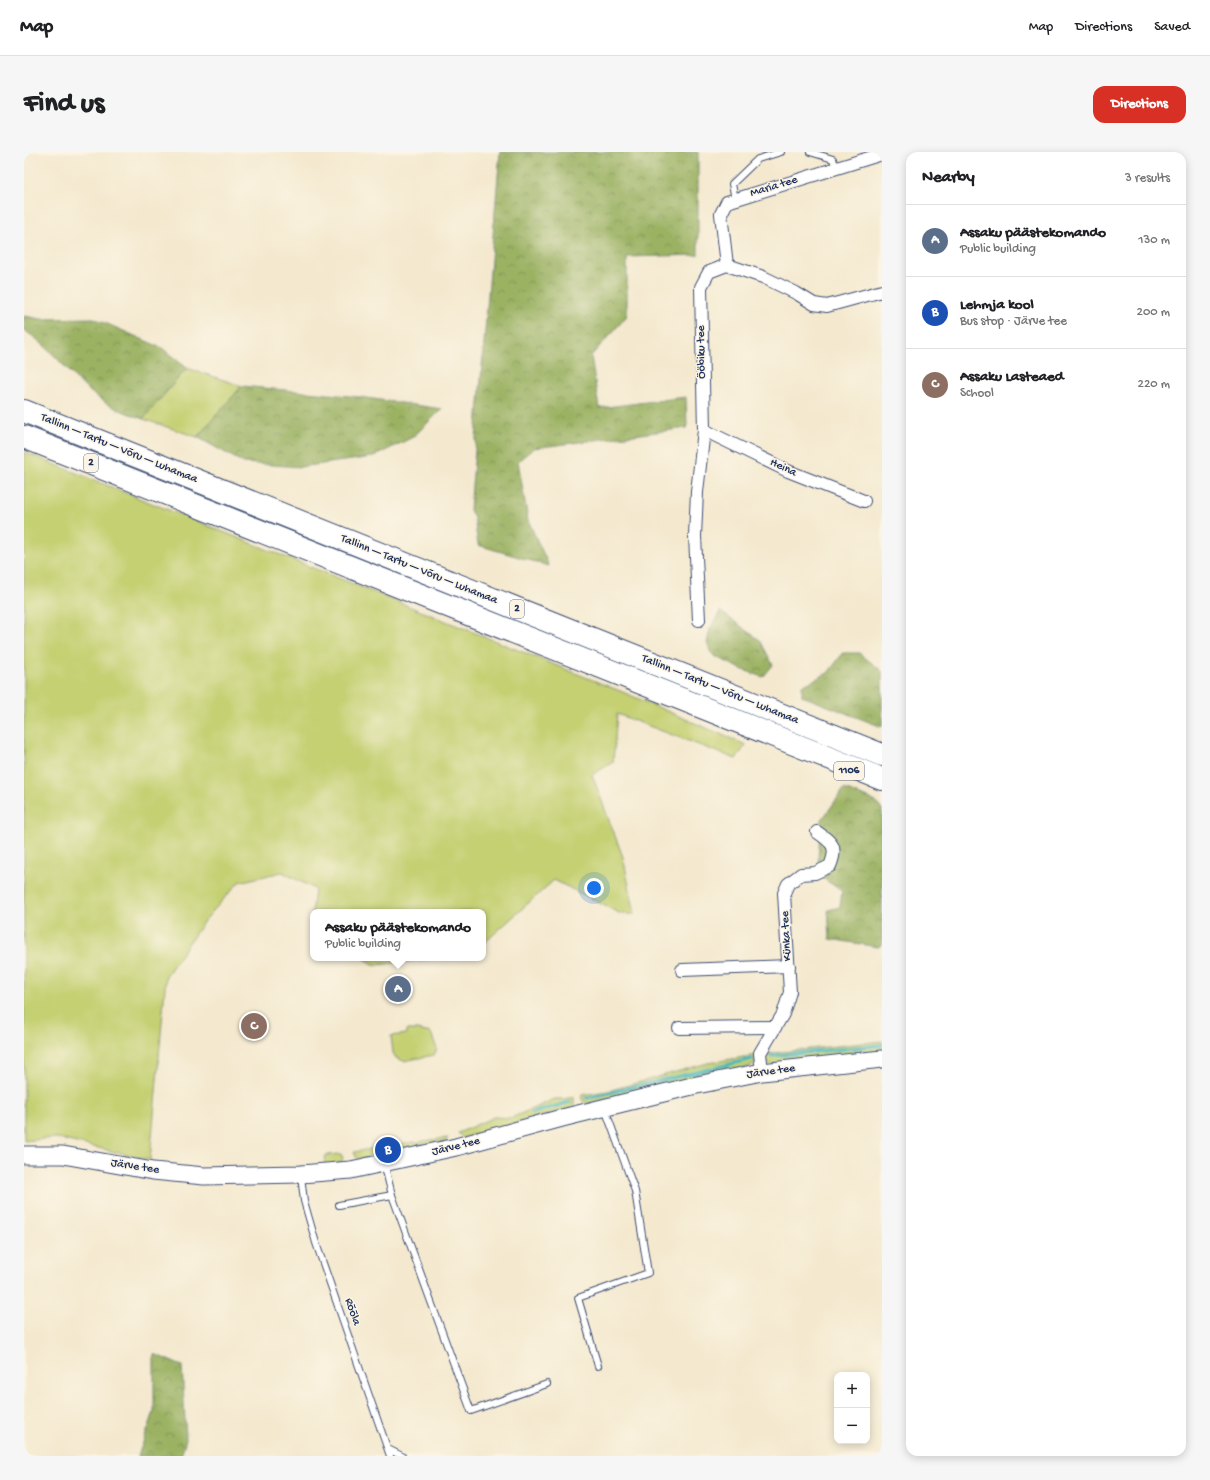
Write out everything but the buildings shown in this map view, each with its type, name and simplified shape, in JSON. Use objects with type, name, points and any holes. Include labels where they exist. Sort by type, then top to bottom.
[{"type":"highway","name":"Tallinn — Tartu — Võru — Luhamaa","points":[[24,411],[882,755]]},
{"type":"highway","name":"Tallinn — Tartu — Võru — Luhamaa","points":[[24,437],[882,779]]},
{"type":"highway","name":"1106","points":[[816,752],[882,791]]},
{"type":"street","name":"Maria tee","points":[[727,265],[721,214],[728,202],[882,154]]},
{"type":"street","points":[[727,265],[763,277],[796,293],[814,304],[827,306],[882,291]]},
{"type":"street","name":"Ööbiku tee","points":[[699,620],[695,536],[697,492],[704,430],[701,287],[709,272],[727,265]]},
{"type":"street","name":"Heina","points":[[704,430],[788,471],[864,501]]},
{"type":"street","name":"Künka tee","points":[[762,1072],[760,1053],[783,1014],[790,992],[784,893],[788,884],[800,874],[815,873],[830,866],[835,854],[831,842],[818,832]]},
{"type":"street","points":[[682,970],[789,966]]},
{"type":"street","points":[[678,1028],[774,1027]]},
{"type":"street","name":"Järve tee","points":[[24,1155],[63,1155],[153,1171],[204,1176],[301,1174],[351,1170],[456,1147],[692,1086],[762,1072],[882,1059]]},
{"type":"lane","points":[[735,199],[732,184],[758,158],[781,152]]},
{"type":"lane","points":[[810,152],[833,159],[836,168]]},
{"type":"lane","points":[[598,1366],[578,1298],[648,1272],[635,1191],[604,1108]]},
{"type":"lane","points":[[384,1163],[392,1195],[471,1411],[547,1384]]},
{"type":"lane","name":"Rõõla","points":[[301,1174],[304,1201],[316,1243],[390,1456]]},
{"type":"lane","points":[[339,1205],[392,1195]]},
{"type":"lane","points":[[388,1449],[402,1456]]},
{"type":"green space","points":[[500,152],[698,152],[698,255],[627,257],[627,316],[591,356],[599,408],[686,397],[687,428],[534,448],[518,461],[528,520],[549,566],[478,545],[474,518],[470,510]]},
{"type":"green space","points":[[24,316],[41,319],[94,318],[162,348],[187,368],[143,419],[119,410],[95,396],[45,347],[24,330]]},
{"type":"green space","points":[[187,368],[242,386],[197,437],[143,419]]},
{"type":"green space","points":[[242,386],[360,397],[442,409],[413,437],[373,457],[300,467],[244,463],[197,437]]},
{"type":"green space","points":[[24,452],[625,693],[746,745],[736,759],[617,714],[613,762],[592,775],[623,857],[635,914],[621,914],[554,880],[486,941],[486,909],[313,909],[315,889],[282,872],[239,882],[204,921],[166,976],[150,1160],[55,1138],[24,1141]]},
{"type":"green space","points":[[720,611],[760,640],[773,665],[763,677],[741,669],[713,655],[707,643],[710,629]]},
{"type":"green space","points":[[843,653],[859,653],[882,671],[882,727],[802,696],[802,686],[828,673]]},
{"type":"green space","points":[[844,789],[871,799],[882,809],[882,945],[878,947],[830,939],[828,910],[840,907],[842,891],[821,877],[818,858],[821,821]]},
{"type":"green space","points":[[368,961],[414,961],[375,965]]},
{"type":"green space","points":[[406,1030],[417,1030],[431,1033],[437,1049],[434,1055],[404,1061],[396,1058],[393,1053],[391,1036],[406,1034]]},
{"type":"green space","points":[[882,1041],[882,1051],[772,1065],[766,1063],[764,1054]]},
{"type":"green space","points":[[756,1055],[755,1063],[751,1066],[588,1104],[583,1101],[582,1095],[608,1091],[708,1063]]},
{"type":"green space","points":[[574,1097],[574,1106],[572,1108],[463,1138],[458,1133],[494,1117],[511,1118],[555,1099]]},
{"type":"green space","points":[[448,1138],[444,1143],[398,1150],[397,1146],[390,1147],[390,1145]]},
{"type":"green space","points":[[381,1147],[381,1154],[359,1160],[354,1152]]},
{"type":"green space","points":[[341,1154],[343,1158],[341,1163],[324,1165],[326,1155]]},
{"type":"green space","points":[[154,1354],[182,1366],[186,1439],[181,1456],[138,1456],[154,1412]]},
{"type":"waterway","points":[[771,1056],[882,1045]]},
{"type":"waterway","points":[[587,1098],[752,1059]]},
{"type":"waterway","points":[[532,1113],[570,1102]]},
{"type":"place","name":"Assaku päästekomando","points":[[398,989]]},
{"type":"place","name":"Assaku Lasteaed","points":[[254,1026]]},
{"type":"place","name":"Lehmja kool","points":[[388,1150]]}]
